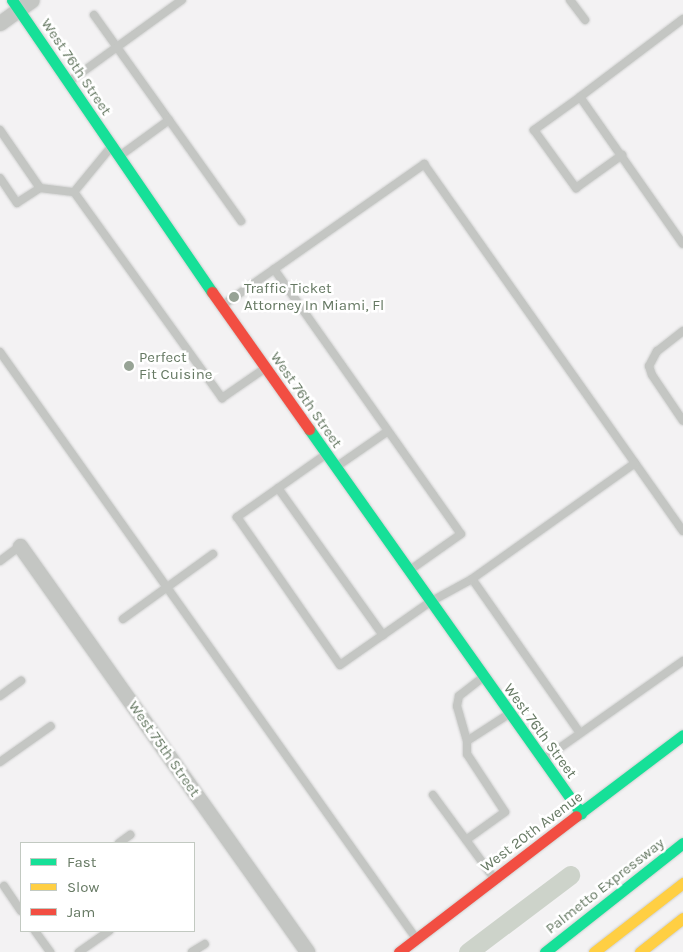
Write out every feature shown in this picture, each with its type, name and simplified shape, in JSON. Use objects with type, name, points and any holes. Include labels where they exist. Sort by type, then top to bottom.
[{"type":"main road","name":"West 76th Street","points":[[15,5],[265,368],[581,813]]},
{"type":"main road","name":"West 20th Avenue","points":[[399,952],[683,735]]},
{"type":"main road","name":"Palmetto Expressway","points":[[545,952],[683,843]]},
{"type":"main road","points":[[594,952],[683,883]]},
{"type":"main road","points":[[640,952],[683,918]]},
{"type":"street","points":[[0,23],[15,5],[32,0]]},
{"type":"street","name":"West 75th Street","points":[[20,546],[307,952]]},
{"type":"lane","points":[[69,82],[182,0]]},
{"type":"lane","points":[[570,0],[584,20]]},
{"type":"lane","points":[[94,15],[241,221]]},
{"type":"lane","points":[[622,155],[576,188],[534,130],[683,19]]},
{"type":"lane","points":[[580,97],[683,244]]},
{"type":"lane","points":[[119,156],[169,120]]},
{"type":"lane","points":[[0,130],[40,188]]},
{"type":"lane","points":[[74,192],[112,146]]},
{"type":"lane","points":[[222,306],[424,164],[683,531]]},
{"type":"lane","points":[[0,178],[17,203],[40,188],[74,192],[222,398],[265,368]]},
{"type":"lane","points":[[274,269],[461,534],[408,571]]},
{"type":"lane","points":[[683,331],[657,351],[650,366],[652,375],[683,421]]},
{"type":"lane","points":[[0,352],[416,939]]},
{"type":"lane","points":[[335,467],[388,430]]},
{"type":"lane","points":[[326,455],[237,517],[340,665],[430,602],[472,578],[635,463]]},
{"type":"lane","points":[[278,488],[383,635]]},
{"type":"lane","points":[[0,561],[20,546]]},
{"type":"lane","points":[[123,619],[213,554]]},
{"type":"lane","points":[[472,578],[580,733]]},
{"type":"lane","points":[[543,760],[683,661]]},
{"type":"lane","points":[[466,840],[505,812],[467,754],[467,741],[457,706],[459,696],[483,677]]},
{"type":"lane","points":[[0,696],[21,681]]},
{"type":"lane","points":[[467,741],[509,714]]},
{"type":"lane","points":[[0,762],[51,726]]},
{"type":"lane","points":[[433,795],[495,879]]},
{"type":"lane","points":[[120,842],[130,835]]},
{"type":"lane","points":[[4,886],[20,910]]},
{"type":"lane","points":[[36,932],[50,952]]},
{"type":"lane","points":[[79,952],[109,932]]},
{"type":"lane","points":[[192,952],[205,944]]},
{"type":"waterway","points":[[468,952],[570,875]]},
{"type":"traffic: fast","points":[[12,0],[212,292]]},
{"type":"traffic: fast","points":[[309,429],[581,813]]},
{"type":"traffic: fast","points":[[576,816],[683,735]]},
{"type":"traffic: fast","points":[[545,952],[683,843]]},
{"type":"traffic: slow","points":[[594,952],[683,883]]},
{"type":"traffic: slow","points":[[640,952],[683,918]]},
{"type":"traffic: jam","points":[[212,292],[309,429]]},
{"type":"traffic: jam","points":[[399,952],[576,816]]},
{"type":"place","name":"Traffic Ticket Attorney In Miami, Fl","points":[[234,297]]},
{"type":"place","name":"Perfect Fit Cuisine","points":[[129,366]]}]
